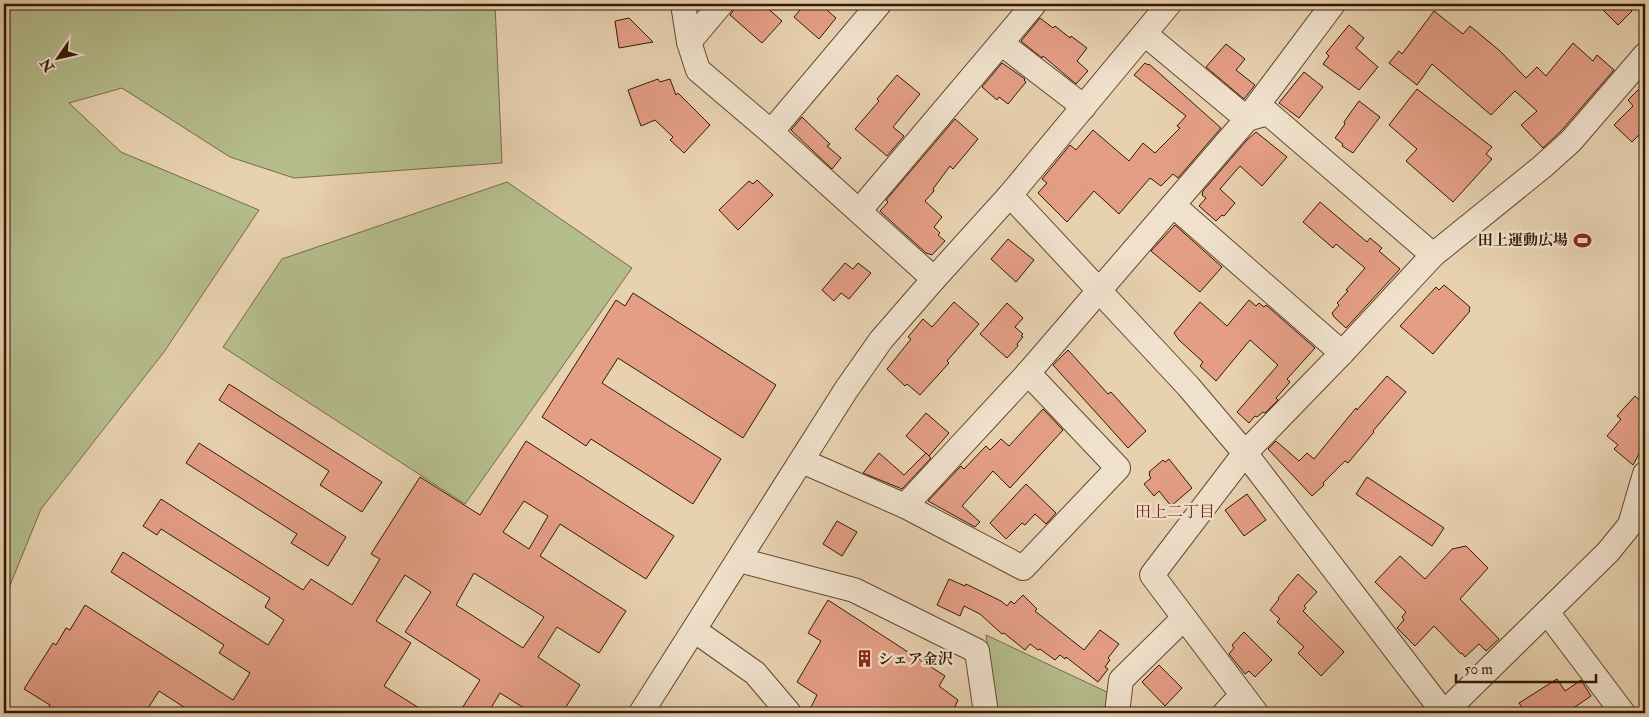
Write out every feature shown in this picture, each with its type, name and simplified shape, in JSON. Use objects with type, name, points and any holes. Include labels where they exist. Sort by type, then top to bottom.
[{"type":"street","points":[[683,4],[689,42],[698,70],[771,132],[934,279]]},
{"type":"street","points":[[689,42],[721,4]]},
{"type":"street","points":[[771,132],[879,4]]},
{"type":"street","points":[[859,211],[1034,4]]},
{"type":"street","points":[[641,713],[846,390],[881,340],[1010,195],[1169,4]]},
{"type":"street","points":[[905,506],[1028,373],[1247,119],[1333,4]]},
{"type":"street","points":[[1145,34],[1247,119]]},
{"type":"street","points":[[1001,43],[1084,107]]},
{"type":"street","points":[[1225,713],[1249,704],[1152,575],[1245,453],[1433,255],[1542,167],[1571,141],[1645,55]]},
{"type":"street","points":[[1247,119],[1268,113],[1433,255]]},
{"type":"street","points":[[1010,195],[1188,386],[1245,453],[1444,713],[1608,552],[1630,525],[1645,474]]},
{"type":"street","points":[[1173,205],[1342,353]]},
{"type":"street","points":[[802,461],[905,506],[1024,568],[1118,468],[1028,373]]},
{"type":"street","points":[[739,560],[854,590],[977,651],[986,713]]},
{"type":"street","points":[[1547,612],[1623,713]]},
{"type":"street","points":[[1117,713],[1121,680],[1184,618]]},
{"type":"street","points":[[694,630],[755,673],[789,713]]},
{"type":"green space","points":[[4,4],[495,4],[502,163],[294,178],[230,157],[122,88],[69,103],[121,152],[259,210],[164,352],[41,509],[4,600]]},
{"type":"green space","points":[[507,182],[632,268],[465,504],[223,347],[282,259]]},
{"type":"green space","points":[[986,635],[1109,693],[1106,713],[997,713]]},
{"type":"building","points":[[738,4],[763,4],[782,21],[762,43],[730,15]]},
{"type":"building","points":[[805,4],[820,4],[836,18],[819,39],[794,17]]},
{"type":"building","points":[[1597,4],[1625,4],[1632,11],[1618,25]]},
{"type":"building","points":[[1434,11],[1463,34],[1470,26],[1500,51],[1526,78],[1537,67],[1546,76],[1573,43],[1593,61],[1597,55],[1614,70],[1561,131],[1543,148],[1521,125],[1537,111],[1515,91],[1491,115],[1432,64],[1417,85],[1389,63],[1399,51],[1402,54]]},
{"type":"building","points":[[629,18],[653,42],[619,48],[615,21]]},
{"type":"building","points":[[1040,18],[1053,28],[1055,26],[1070,38],[1071,36],[1087,48],[1077,61],[1088,71],[1076,84],[1043,56],[1042,58],[1021,41]]},
{"type":"building","points":[[1349,25],[1364,38],[1356,48],[1378,67],[1359,90],[1323,64],[1329,56],[1326,53]]},
{"type":"building","points":[[1226,44],[1245,59],[1236,70],[1255,85],[1244,99],[1206,67]]},
{"type":"building","points":[[1002,63],[1025,79],[1026,82],[1008,104],[999,97],[997,100],[982,87]]},
{"type":"building","points":[[1145,63],[1149,64],[1221,128],[1178,178],[1173,174],[1161,186],[1150,178],[1119,214],[1094,191],[1067,222],[1038,193],[1047,183],[1042,179],[1070,145],[1076,150],[1093,130],[1129,161],[1143,143],[1155,153],[1180,128],[1177,126],[1186,116],[1134,75]]},
{"type":"building","points":[[1304,72],[1323,87],[1299,118],[1279,103]]},
{"type":"building","points":[[897,75],[920,94],[893,127],[904,136],[887,156],[855,129],[879,101],[877,99]]},
{"type":"building","points":[[658,79],[660,82],[670,79],[676,95],[678,93],[710,125],[684,153],[670,140],[673,137],[655,120],[641,126],[628,90]]},
{"type":"building","points":[[1417,89],[1492,147],[1486,154],[1492,159],[1453,202],[1406,161],[1417,149],[1389,125]]},
{"type":"building","points":[[1638,90],[1643,95],[1645,93],[1645,129],[1632,142],[1614,125],[1633,106],[1628,100]]},
{"type":"building","points":[[1359,101],[1380,117],[1353,153],[1342,146],[1343,144],[1335,138]]},
{"type":"building","points":[[802,117],[830,144],[827,146],[841,158],[832,169],[791,130]]},
{"type":"building","points":[[955,119],[978,139],[953,169],[950,166],[933,189],[934,191],[925,201],[942,217],[934,227],[940,233],[938,235],[945,241],[932,255],[926,253],[880,211],[888,202],[886,200]]},
{"type":"building","points":[[1256,132],[1287,157],[1262,186],[1240,166],[1220,189],[1235,203],[1224,216],[1222,215],[1216,221],[1199,206],[1206,198],[1202,195],[1203,191]]},
{"type":"building","points":[[757,180],[773,195],[738,230],[719,210],[749,181],[753,184]]},
{"type":"building","points":[[1320,202],[1367,242],[1370,238],[1382,248],[1379,251],[1400,269],[1346,328],[1332,313],[1339,305],[1337,303],[1348,291],[1346,290],[1365,268],[1336,244],[1333,248],[1303,222]]},
{"type":"building","points":[[1175,225],[1222,267],[1200,292],[1151,251]]},
{"type":"building","points":[[1008,239],[1034,260],[1016,282],[991,259]]},
{"type":"building","points":[[845,263],[853,269],[858,263],[871,273],[849,299],[841,293],[834,301],[822,290]]},
{"type":"building","points":[[1444,285],[1470,307],[1470,311],[1433,354],[1400,326],[1436,287],[1439,290]]},
{"type":"building","points":[[633,293],[776,385],[743,438],[618,358],[602,383],[721,459],[693,504],[591,439],[586,446],[542,417],[616,300],[625,306]]},
{"type":"building","points":[[1249,300],[1256,306],[1259,303],[1264,307],[1266,305],[1315,348],[1287,379],[1290,382],[1276,398],[1278,400],[1265,413],[1263,412],[1257,417],[1255,416],[1249,423],[1237,412],[1278,365],[1250,340],[1216,381],[1200,366],[1203,362],[1174,333],[1200,302],[1227,326]]},
{"type":"building","points":[[954,302],[979,324],[947,361],[949,363],[920,395],[907,384],[905,386],[887,369],[911,339],[908,337],[923,319],[932,327]]},
{"type":"building","points":[[1007,303],[1023,318],[1015,327],[1023,334],[1021,336],[1023,337],[1007,358],[980,334]]},
{"type":"building","points":[[1068,350],[1108,394],[1111,392],[1146,431],[1128,448],[1053,365]]},
{"type":"building","points":[[1387,376],[1406,392],[1348,463],[1345,461],[1312,496],[1268,449],[1276,441],[1299,461],[1307,453],[1314,459],[1356,408],[1357,410]]},
{"type":"building","points":[[229,384],[382,482],[362,512],[320,485],[329,471],[219,400]]},
{"type":"building","points":[[1635,396],[1645,405],[1645,443],[1633,465],[1614,449],[1618,445],[1607,436],[1621,419],[1617,416]]},
{"type":"building","points":[[1043,409],[1063,430],[1010,488],[993,471],[962,506],[980,522],[975,527],[928,501],[961,466],[964,469],[986,446],[990,450],[1001,439],[1009,446]]},
{"type":"building","points":[[926,413],[949,433],[929,456],[906,436]]},
{"type":"building","points":[[526,441],[674,536],[646,579],[560,524],[540,556],[626,611],[599,653],[557,627],[538,657],[580,685],[562,713],[532,713],[500,693],[488,713],[459,713],[480,680],[405,632],[431,592],[405,575],[376,621],[411,643],[384,686],[427,713],[193,713],[159,691],[145,713],[45,713],[50,705],[24,689],[53,643],[56,645],[66,628],[70,630],[85,605],[233,700],[250,673],[219,653],[224,645],[111,572],[123,552],[268,645],[284,620],[265,607],[270,598],[161,529],[157,535],[143,526],[161,499],[303,590],[311,579],[352,605],[380,559],[371,554],[420,477],[480,515]],"holes":[[[524,501],[548,516],[529,549],[503,532]],[[474,573],[544,617],[523,648],[456,605]]]},
{"type":"building","points":[[199,443],[346,537],[328,566],[291,543],[297,534],[186,463]]},
{"type":"building","points":[[879,453],[904,475],[926,453],[931,458],[902,489],[863,473]]},
{"type":"building","points":[[1169,459],[1192,488],[1171,506],[1159,491],[1154,496],[1144,484],[1151,478],[1149,472],[1163,460],[1165,462]]},
{"type":"building","points":[[1367,477],[1444,528],[1432,546],[1356,494]]},
{"type":"building","points":[[1026,484],[1056,513],[1046,524],[1035,514],[1025,525],[1022,523],[1006,539],[990,523]]},
{"type":"building","points":[[1247,494],[1266,520],[1244,536],[1225,510]]},
{"type":"building","points":[[837,521],[857,532],[842,556],[823,544]]},
{"type":"building","points":[[1466,546],[1488,568],[1460,599],[1499,639],[1486,651],[1479,644],[1465,657],[1434,626],[1415,646],[1397,628],[1404,620],[1402,617],[1406,612],[1375,582],[1400,556],[1425,579],[1452,549]]},
{"type":"building","points":[[1298,574],[1317,592],[1304,606],[1306,608],[1303,611],[1344,652],[1321,676],[1298,653],[1304,647],[1277,622],[1280,619],[1270,610]]},
{"type":"building","points":[[949,579],[965,586],[966,584],[1001,601],[1007,606],[1011,601],[1014,604],[1023,595],[1037,609],[1035,611],[1084,650],[1100,630],[1119,644],[1108,658],[1110,660],[1105,667],[1108,669],[1098,682],[1066,657],[1065,659],[1060,655],[1055,660],[1030,644],[1025,650],[1004,633],[1002,634],[980,614],[964,606],[960,616],[937,605]]},
{"type":"building","name":"シェア金沢","points":[[828,600],[945,676],[939,686],[958,700],[952,713],[808,713],[817,695],[797,682],[821,641],[808,633]]},
{"type":"building","points":[[1244,632],[1272,660],[1255,677],[1249,671],[1245,674],[1229,654],[1234,648],[1232,645]]},
{"type":"building","points":[[1159,665],[1182,688],[1165,706],[1142,682]]},
{"type":"building","points":[[1557,679],[1565,691],[1581,680],[1591,696],[1566,713],[1526,713],[1519,703]]},
{"type":"place","name":"田上運動広場","points":[[1582,240]]},
{"type":"place","name":"シェア金沢","points":[[864,659]]},
{"type":"district","name":"田上二丁目","points":[[1175,512]]}]
